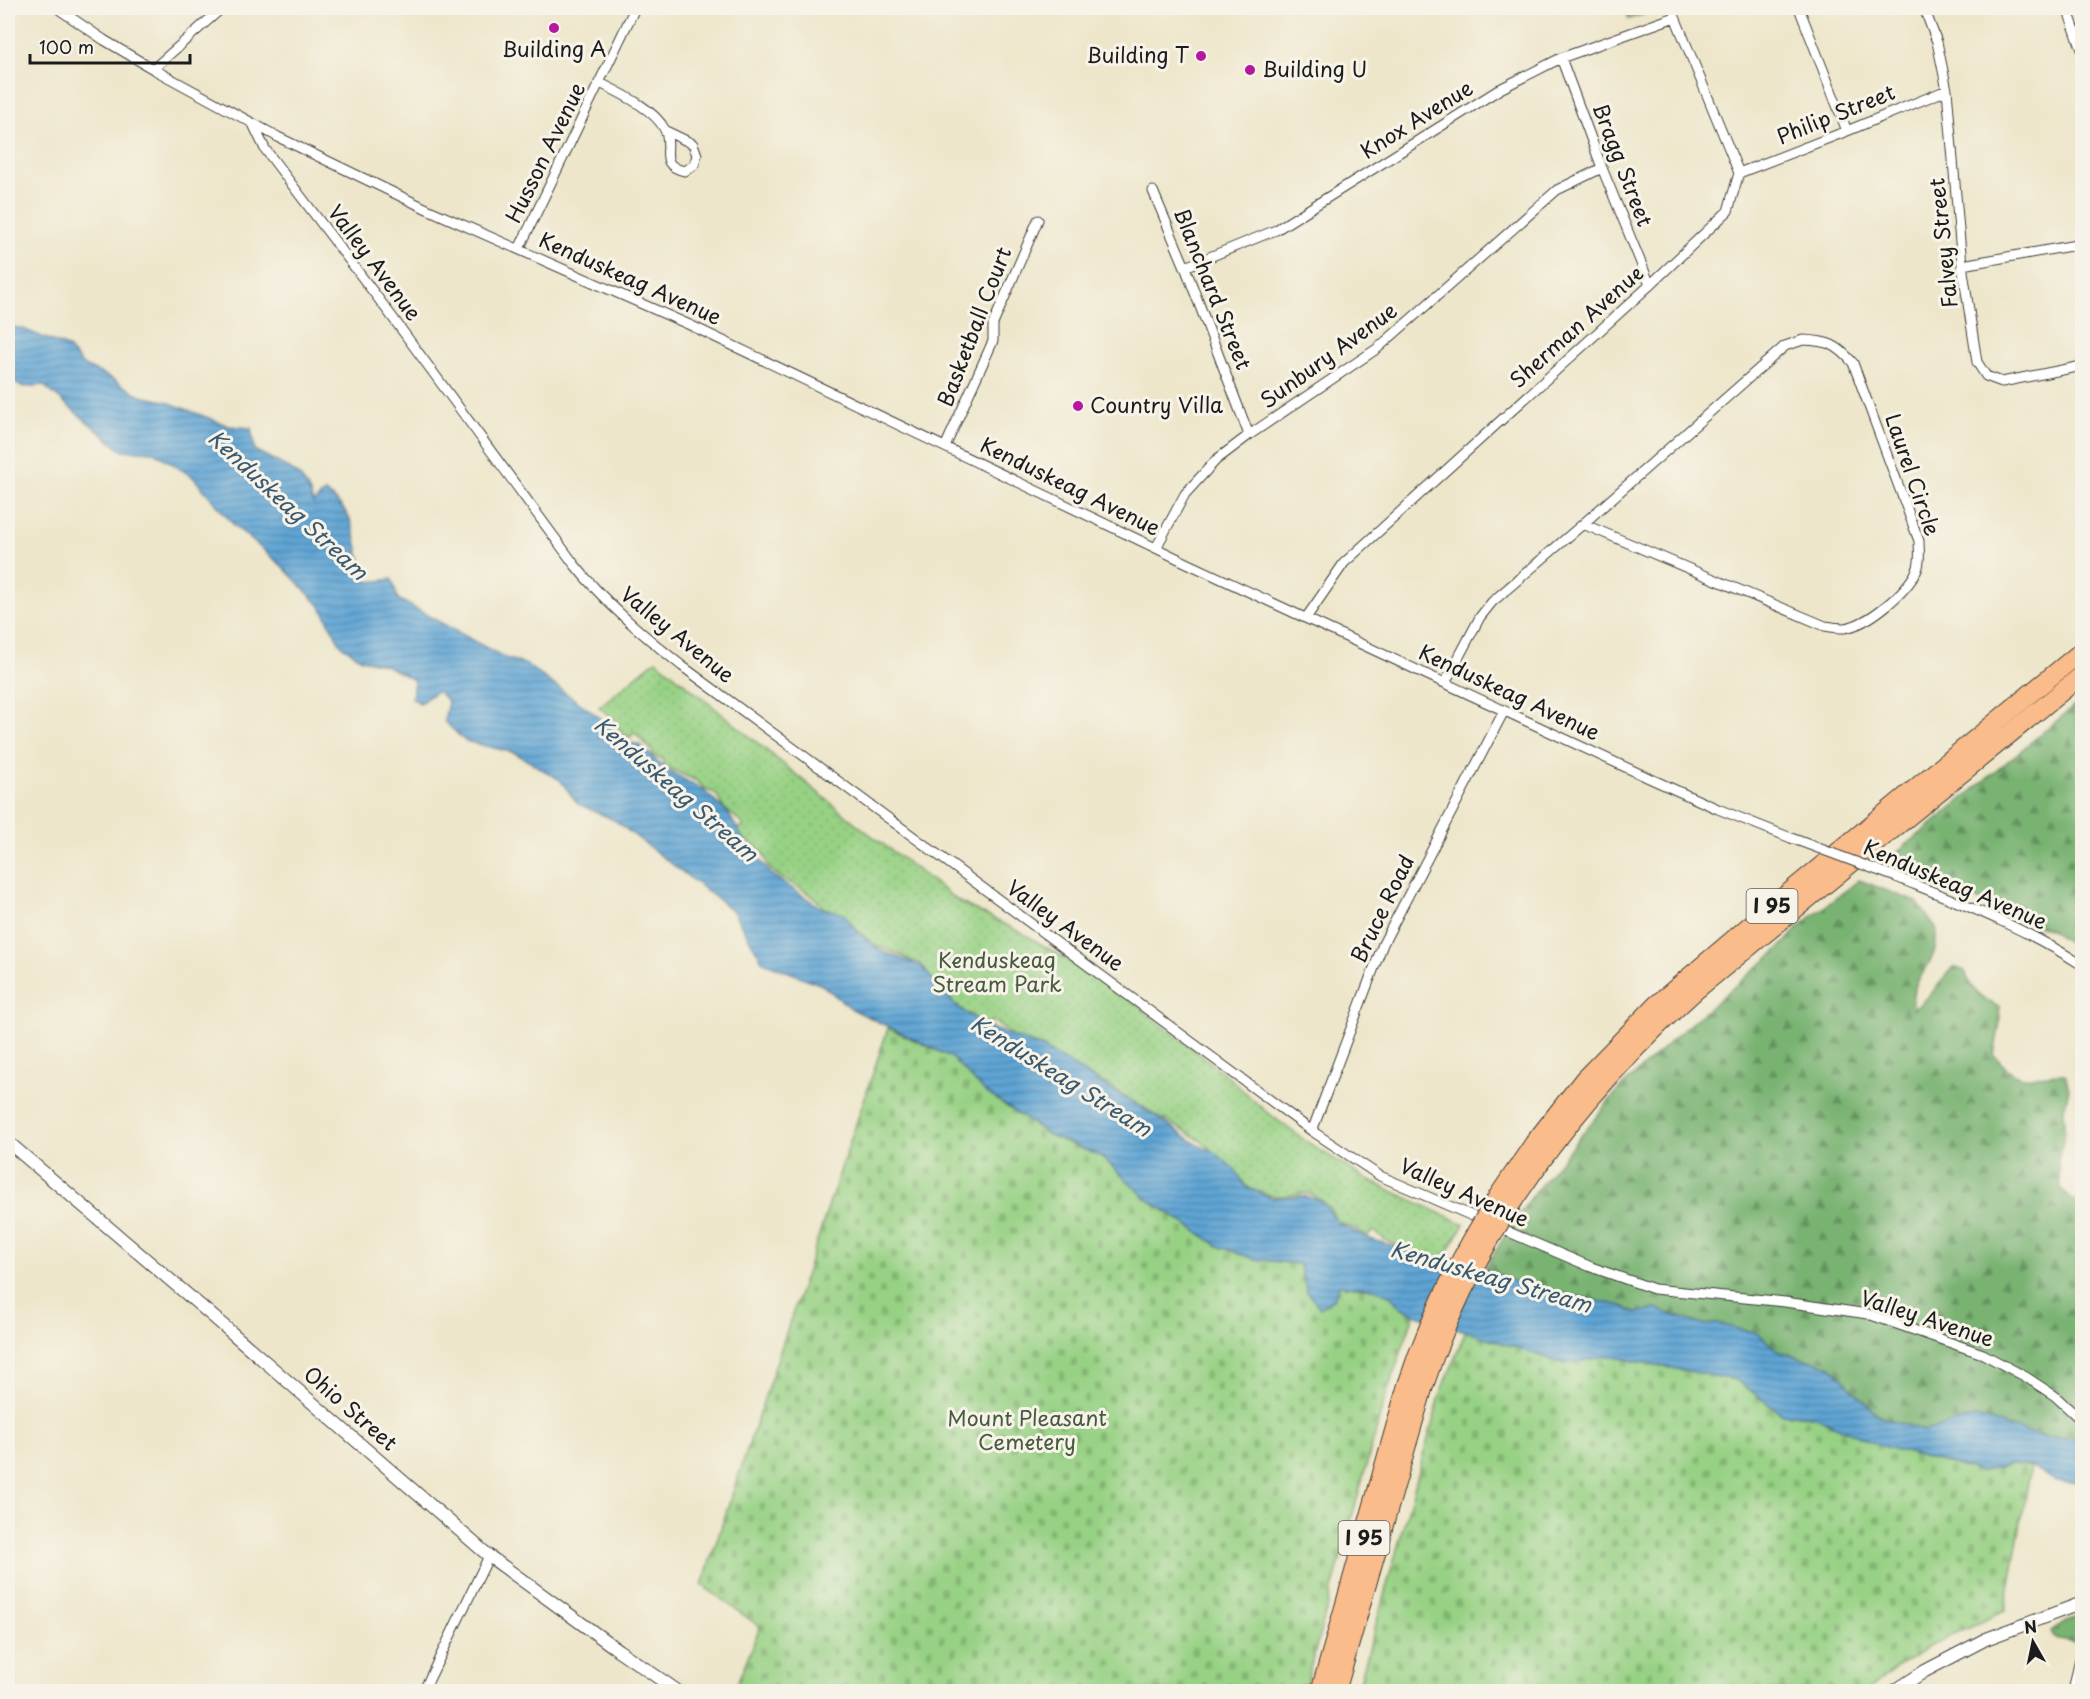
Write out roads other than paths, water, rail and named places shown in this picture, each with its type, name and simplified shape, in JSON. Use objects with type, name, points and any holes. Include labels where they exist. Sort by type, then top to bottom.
[{"type":"highway","name":"I 95","points":[[1320,1692],[1415,1387],[1534,1143],[1577,1087],[1657,1004],[2082,651]]},
{"type":"highway","name":"I 95","points":[[1506,1198],[1545,1155],[1586,1102],[1626,1057],[1695,991],[2082,675]]},
{"type":"highway","name":"I 95","points":[[1336,1692],[1415,1387]]},
{"type":"street","name":"Kenduskeag Avenue","points":[[57,8],[104,40],[253,124],[427,208],[692,326],[1156,548],[1673,790],[2006,922],[2082,965]]},
{"type":"street","points":[[153,69],[222,8]]},
{"type":"street","name":"Husson Avenue","points":[[519,249],[635,8]]},
{"type":"street","points":[[1799,8],[1847,131]]},
{"type":"street","name":"Falvey Street","points":[[1924,8],[1937,42],[1947,90],[1962,265],[1977,362],[1986,376],[2002,382],[2082,366]]},
{"type":"street","points":[[2067,8],[2082,50]]},
{"type":"street","name":"Knox Avenue","points":[[1185,267],[1276,231],[1500,88],[1561,58],[1675,17],[1739,172]]},
{"type":"street","name":"Bragg Street","points":[[1561,58],[1602,168],[1650,285]]},
{"type":"street","points":[[600,83],[628,97],[651,114],[666,131],[693,144],[697,155],[694,165],[686,171],[675,169],[667,160],[666,131]]},
{"type":"street","name":"Philip Street","points":[[1739,172],[1947,90]]},
{"type":"street","name":"Valley Avenue","points":[[253,124],[265,149],[390,314],[567,555],[583,576],[613,607],[682,666],[1312,1131],[1380,1176],[1591,1267],[1654,1289],[1785,1302],[1868,1314],[1983,1354],[2055,1396],[2082,1421]]},
{"type":"street","name":"Sunbury Avenue","points":[[1156,548],[1178,505],[1216,460],[1378,348],[1557,190],[1602,168]]},
{"type":"street","name":"Sherman Avenue","points":[[1306,618],[1344,563],[1650,285],[1728,211],[1739,172]]},
{"type":"street","name":"Blanchard Street","points":[[1153,191],[1185,267],[1249,435]]},
{"type":"street","name":"Basketball Court","points":[[945,447],[993,341],[993,324],[1038,220]]},
{"type":"street","points":[[1962,265],[2082,244]]},
{"type":"street","name":"Laurel Circle","points":[[1445,683],[1480,617],[1492,602],[1785,345],[1803,340],[1823,341],[1841,348],[1853,363],[1918,541],[1920,559],[1917,570],[1898,596],[1857,625],[1842,628],[1825,626],[1582,524]]},
{"type":"street","name":"Bruce Road","points":[[1312,1131],[1383,944],[1504,711]]},
{"type":"street","name":"Ohio Street","points":[[8,1142],[218,1320],[489,1556],[677,1691]]},
{"type":"street","points":[[423,1692],[489,1556]]},
{"type":"street","points":[[1893,1692],[1925,1671],[1986,1639],[2082,1602]]},
{"type":"street","points":[[2073,1692],[2081,1653]]},
{"type":"water","name":"Kenduskeag Stream","points":[[8,326],[23,329],[67,347],[84,366],[105,375],[141,396],[165,401],[229,426],[251,428],[255,450],[298,475],[309,491],[313,503],[325,492],[345,511],[351,522],[368,582],[392,579],[398,599],[505,658],[525,664],[602,719],[626,742],[640,745],[665,769],[702,789],[728,813],[745,842],[772,875],[820,907],[844,914],[859,934],[884,952],[921,966],[955,1005],[985,1026],[1043,1048],[1154,1115],[1200,1146],[1216,1153],[1237,1172],[1246,1187],[1272,1198],[1302,1196],[1321,1200],[1339,1224],[1370,1239],[1440,1260],[1451,1259],[1498,1274],[1521,1285],[1622,1306],[1636,1313],[1656,1309],[1702,1325],[1717,1324],[1757,1333],[1779,1352],[1830,1366],[1880,1417],[1924,1431],[1975,1417],[2044,1437],[2082,1439],[2082,1483],[2055,1481],[2031,1466],[2010,1464],[1981,1472],[1878,1445],[1814,1416],[1782,1414],[1736,1380],[1608,1356],[1565,1364],[1414,1314],[1401,1307],[1388,1294],[1374,1289],[1339,1285],[1334,1298],[1320,1308],[1307,1292],[1299,1264],[1254,1259],[1219,1246],[1147,1199],[1102,1157],[1049,1135],[984,1091],[951,1057],[852,1009],[822,985],[763,962],[733,911],[614,820],[578,804],[560,780],[515,753],[465,741],[444,721],[448,701],[437,691],[420,703],[412,698],[414,680],[383,664],[361,659],[340,644],[321,607],[282,566],[234,525],[193,477],[154,452],[121,450],[43,385],[24,387],[8,380]]},
{"type":"place","name":"Building A","points":[[554,28]]},
{"type":"place","name":"Building T","points":[[1201,56]]},
{"type":"place","name":"Building U","points":[[1250,70]]},
{"type":"place","name":"Country Villa","points":[[1078,406]]},
{"type":"park label","name":"Kenduskeag Stream Park","points":[[997,973]]},
{"type":"park label","name":"Mount Pleasant Cemetery","points":[[1027,1431]]}]
